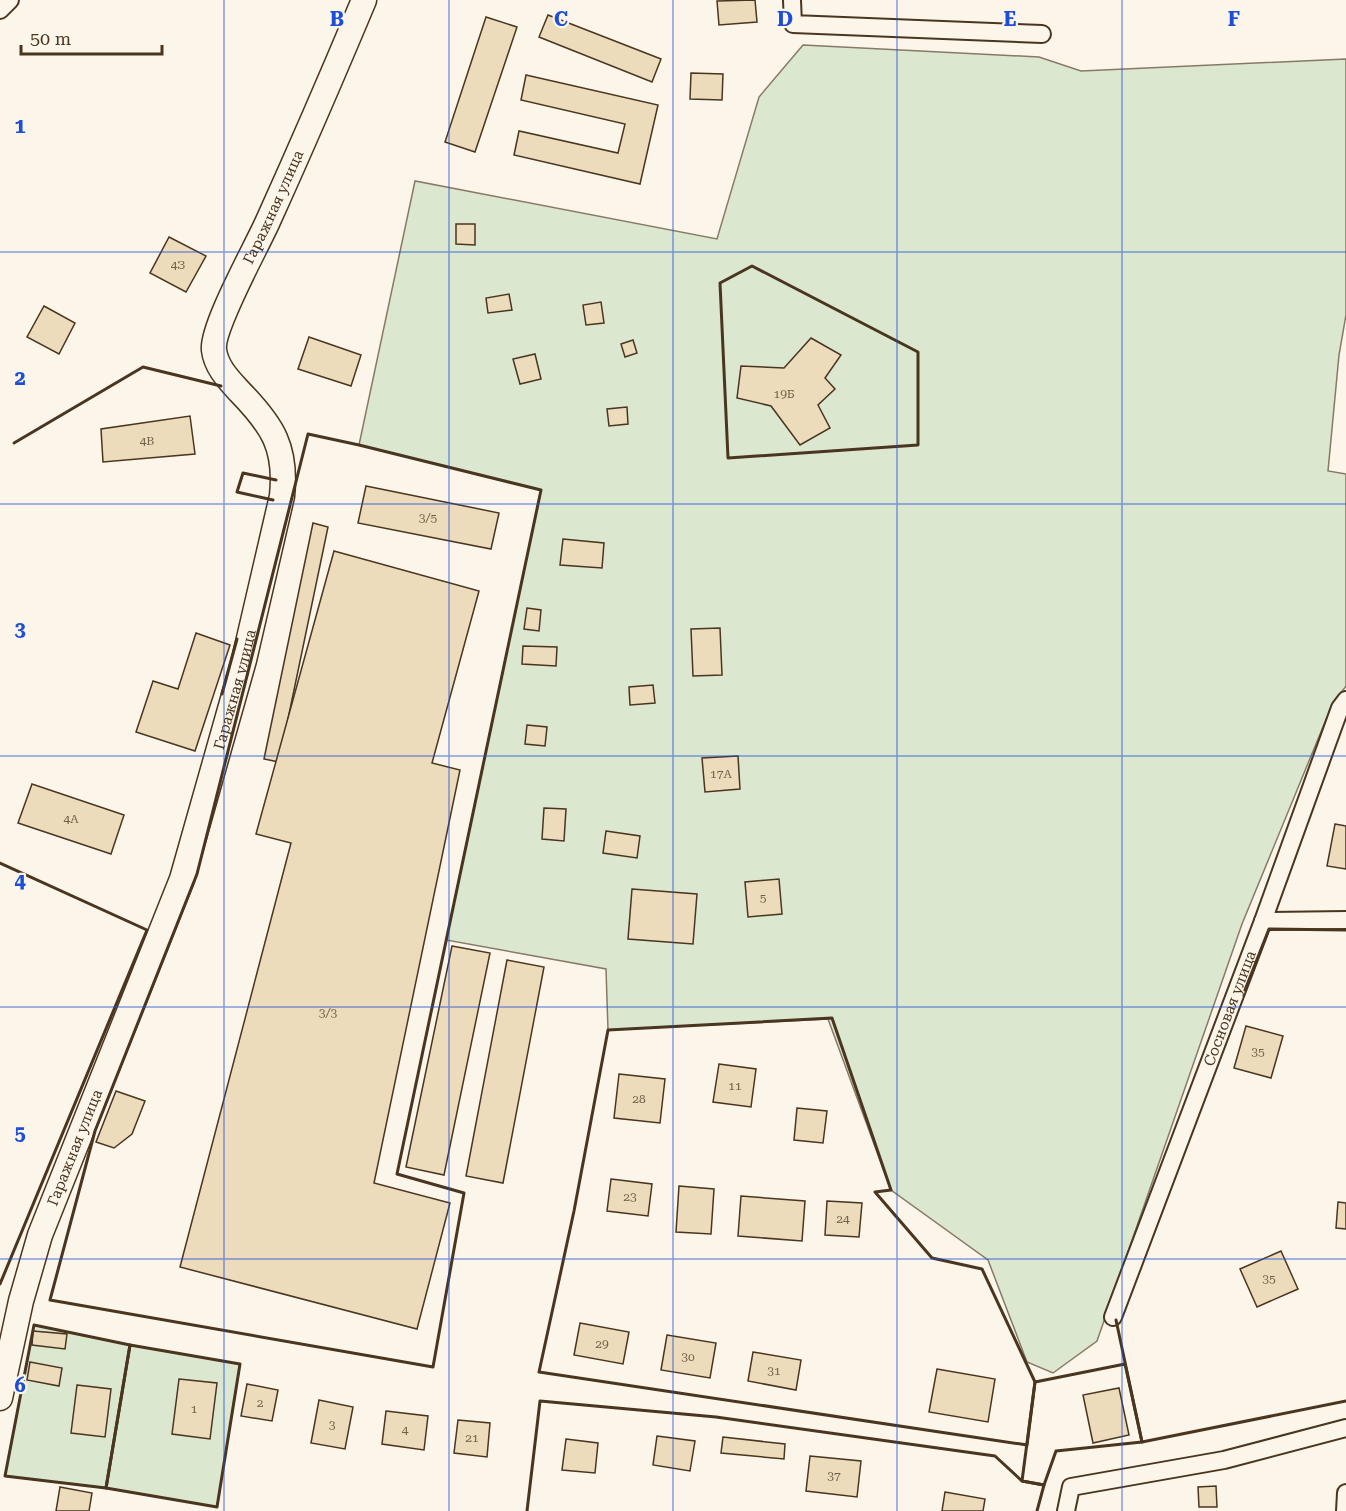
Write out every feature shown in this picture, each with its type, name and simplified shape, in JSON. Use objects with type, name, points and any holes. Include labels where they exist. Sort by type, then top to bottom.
[{"type":"street","points":[[0,10],[10,0]]},
{"type":"street","name":"Гаражная улица","points":[[0,1398],[21,1301],[40,1235],[182,879],[244,660],[282,496],[284,472],[282,452],[272,430],[224,376],[214,349],[219,327],[232,294],[314,118],[364,0]]},
{"type":"street","points":[[792,0],[793,24],[1042,34]]},
{"type":"street","name":"Сосновая улица","points":[[1113,1317],[1263,921],[1340,708],[1346,700]]},
{"type":"street","points":[[1263,921],[1346,920]]},
{"type":"street","points":[[1066,1511],[1071,1487],[1224,1460],[1346,1428]]},
{"type":"street","points":[[1345,1511],[1346,1493]]},
{"type":"green space","points":[[803,45],[1039,57],[1081,71],[1346,59],[1346,315],[1339,355],[1328,471],[1346,474],[1346,686],[1332,705],[1242,924],[1097,1341],[1053,1373],[1027,1362],[988,1260],[891,1190],[828,1019],[608,1030],[606,969],[446,940],[541,490],[359,445],[415,181],[717,239],[759,97]]},
{"type":"green space","points":[[34,1325],[240,1364],[217,1507],[106,1488],[5,1476]]},
{"type":"building","points":[[755,0],[757,22],[719,25],[717,1]]},
{"type":"building","points":[[548,15],[661,59],[652,82],[539,37]]},
{"type":"building","points":[[486,17],[517,27],[475,152],[445,142]]},
{"type":"building","points":[[691,73],[723,74],[722,100],[690,99]]},
{"type":"building","points":[[526,75],[658,105],[640,184],[514,155],[519,131],[618,153],[625,124],[521,100]]},
{"type":"building","points":[[456,224],[475,224],[475,245],[456,244]]},
{"type":"building","points":[[169,237],[206,256],[186,292],[150,273]]},
{"type":"building","points":[[509,294],[512,310],[488,313],[486,298]]},
{"type":"building","points":[[601,302],[604,323],[586,325],[583,305]]},
{"type":"building","points":[[44,306],[75,323],[59,354],[27,337]]},
{"type":"building","points":[[309,337],[361,355],[351,386],[298,369]]},
{"type":"building","points":[[811,338],[841,355],[825,378],[835,389],[818,405],[830,428],[800,445],[771,406],[737,398],[741,366],[784,368]]},
{"type":"building","points":[[633,340],[637,353],[625,357],[621,344]]},
{"type":"building","points":[[535,354],[541,379],[520,384],[513,359]]},
{"type":"building","points":[[627,407],[628,424],[609,426],[607,409]]},
{"type":"building","points":[[190,416],[195,454],[103,462],[101,429]]},
{"type":"building","points":[[366,486],[499,513],[491,549],[358,523]]},
{"type":"building","points":[[313,523],[328,527],[279,762],[264,759]]},
{"type":"building","points":[[563,539],[604,543],[602,568],[560,565]]},
{"type":"building","points":[[334,551],[479,591],[432,763],[460,770],[374,1183],[450,1203],[417,1329],[180,1267],[291,843],[256,834]]},
{"type":"building","points":[[527,608],[541,610],[539,631],[524,629]]},
{"type":"building","points":[[720,628],[722,675],[693,676],[691,629]]},
{"type":"building","points":[[196,633],[230,645],[195,751],[136,732],[153,681],[178,689]]},
{"type":"building","points":[[523,646],[557,647],[556,666],[522,664]]},
{"type":"building","points":[[653,685],[655,703],[630,705],[629,687]]},
{"type":"building","points":[[527,725],[547,727],[545,746],[525,744]]},
{"type":"building","points":[[738,756],[740,789],[705,792],[702,758]]},
{"type":"building","points":[[32,784],[124,815],[111,854],[18,823]]},
{"type":"building","points":[[544,808],[566,809],[564,841],[542,839]]},
{"type":"building","points":[[1335,824],[1346,826],[1346,869],[1327,866]]},
{"type":"building","points":[[606,831],[640,836],[637,858],[603,853]]},
{"type":"building","points":[[779,879],[782,914],[748,917],[745,882]]},
{"type":"building","points":[[632,889],[697,894],[693,944],[628,939]]},
{"type":"building","points":[[452,946],[490,953],[444,1175],[406,1167]]},
{"type":"building","points":[[507,960],[544,967],[503,1183],[466,1176]]},
{"type":"building","points":[[1246,1026],[1283,1036],[1271,1078],[1234,1068]]},
{"type":"building","points":[[719,1064],[756,1069],[751,1107],[713,1102]]},
{"type":"building","points":[[619,1074],[665,1079],[660,1123],[614,1118]]},
{"type":"building","points":[[116,1091],[145,1101],[132,1134],[114,1148],[96,1142]]},
{"type":"building","points":[[797,1108],[827,1111],[823,1143],[794,1140]]},
{"type":"building","points":[[611,1179],[652,1184],[648,1216],[607,1211]]},
{"type":"building","points":[[679,1186],[714,1189],[711,1234],[676,1232]]},
{"type":"building","points":[[741,1196],[805,1201],[802,1241],[738,1236]]},
{"type":"building","points":[[827,1201],[862,1203],[859,1237],[825,1235]]},
{"type":"building","points":[[1338,1202],[1346,1203],[1346,1229],[1336,1228]]},
{"type":"building","points":[[1281,1251],[1298,1289],[1257,1307],[1240,1269]]},
{"type":"building","points":[[580,1323],[629,1332],[623,1364],[574,1355]]},
{"type":"building","points":[[33,1331],[67,1334],[65,1349],[32,1345]]},
{"type":"building","points":[[667,1335],[716,1343],[710,1378],[661,1370]]},
{"type":"building","points":[[753,1352],[801,1360],[796,1390],[748,1381]]},
{"type":"building","points":[[30,1362],[62,1368],[59,1386],[27,1380]]},
{"type":"building","points":[[937,1369],[995,1379],[988,1422],[929,1412]]},
{"type":"building","points":[[179,1379],[217,1383],[210,1439],[172,1434]]},
{"type":"building","points":[[247,1384],[278,1390],[272,1421],[241,1416]]},
{"type":"building","points":[[77,1385],[111,1389],[105,1437],[71,1433]]},
{"type":"building","points":[[1119,1388],[1129,1435],[1093,1443],[1083,1395]]},
{"type":"building","points":[[319,1400],[353,1407],[345,1449],[311,1443]]},
{"type":"building","points":[[386,1411],[428,1416],[424,1450],[382,1444]]},
{"type":"building","points":[[458,1420],[490,1423],[487,1457],[454,1453]]},
{"type":"building","points":[[657,1436],[695,1441],[690,1471],[653,1465]]},
{"type":"building","points":[[723,1437],[785,1444],[784,1459],[721,1453]]},
{"type":"building","points":[[566,1439],[598,1443],[595,1473],[562,1470]]},
{"type":"building","points":[[810,1456],[861,1461],[857,1497],[806,1491]]},
{"type":"building","points":[[1216,1486],[1217,1507],[1199,1507],[1198,1487]]},
{"type":"building","points":[[60,1487],[92,1493],[89,1511],[56,1511]]},
{"type":"building","points":[[945,1492],[985,1499],[983,1511],[942,1511]]},
{"type":"wall","points":[[752,266],[918,352],[918,445],[728,458],[720,283],[752,266]]},
{"type":"wall","points":[[14,443],[143,367],[221,386]]},
{"type":"wall","points":[[308,434],[541,490],[397,1174],[464,1193],[433,1367],[50,1300],[95,1131],[197,874],[308,434]]},
{"type":"wall","points":[[273,500],[237,492],[243,473],[276,480]]},
{"type":"wall","points":[[222,694],[237,639]]},
{"type":"wall","points":[[0,863],[147,930],[0,1284]]},
{"type":"wall","points":[[1245,990],[1269,929],[1346,930]]},
{"type":"wall","points":[[832,1018],[891,1190],[875,1192],[932,1258],[982,1269],[1035,1382],[1027,1445],[539,1372],[574,1211],[608,1030],[832,1018]]},
{"type":"wall","points":[[1116,1320],[1142,1442],[1346,1401]]},
{"type":"wall","points":[[34,1325],[130,1345],[106,1488],[5,1476],[34,1325]]},
{"type":"wall","points":[[130,1345],[240,1364],[217,1507],[106,1488],[130,1345]]},
{"type":"wall","points":[[1125,1364],[1142,1442],[1056,1451],[1044,1485],[1022,1481],[1035,1382],[1125,1364]]},
{"type":"wall","points":[[527,1511],[540,1401],[716,1417],[995,1456],[1022,1481],[1044,1485],[1037,1511]]}]
